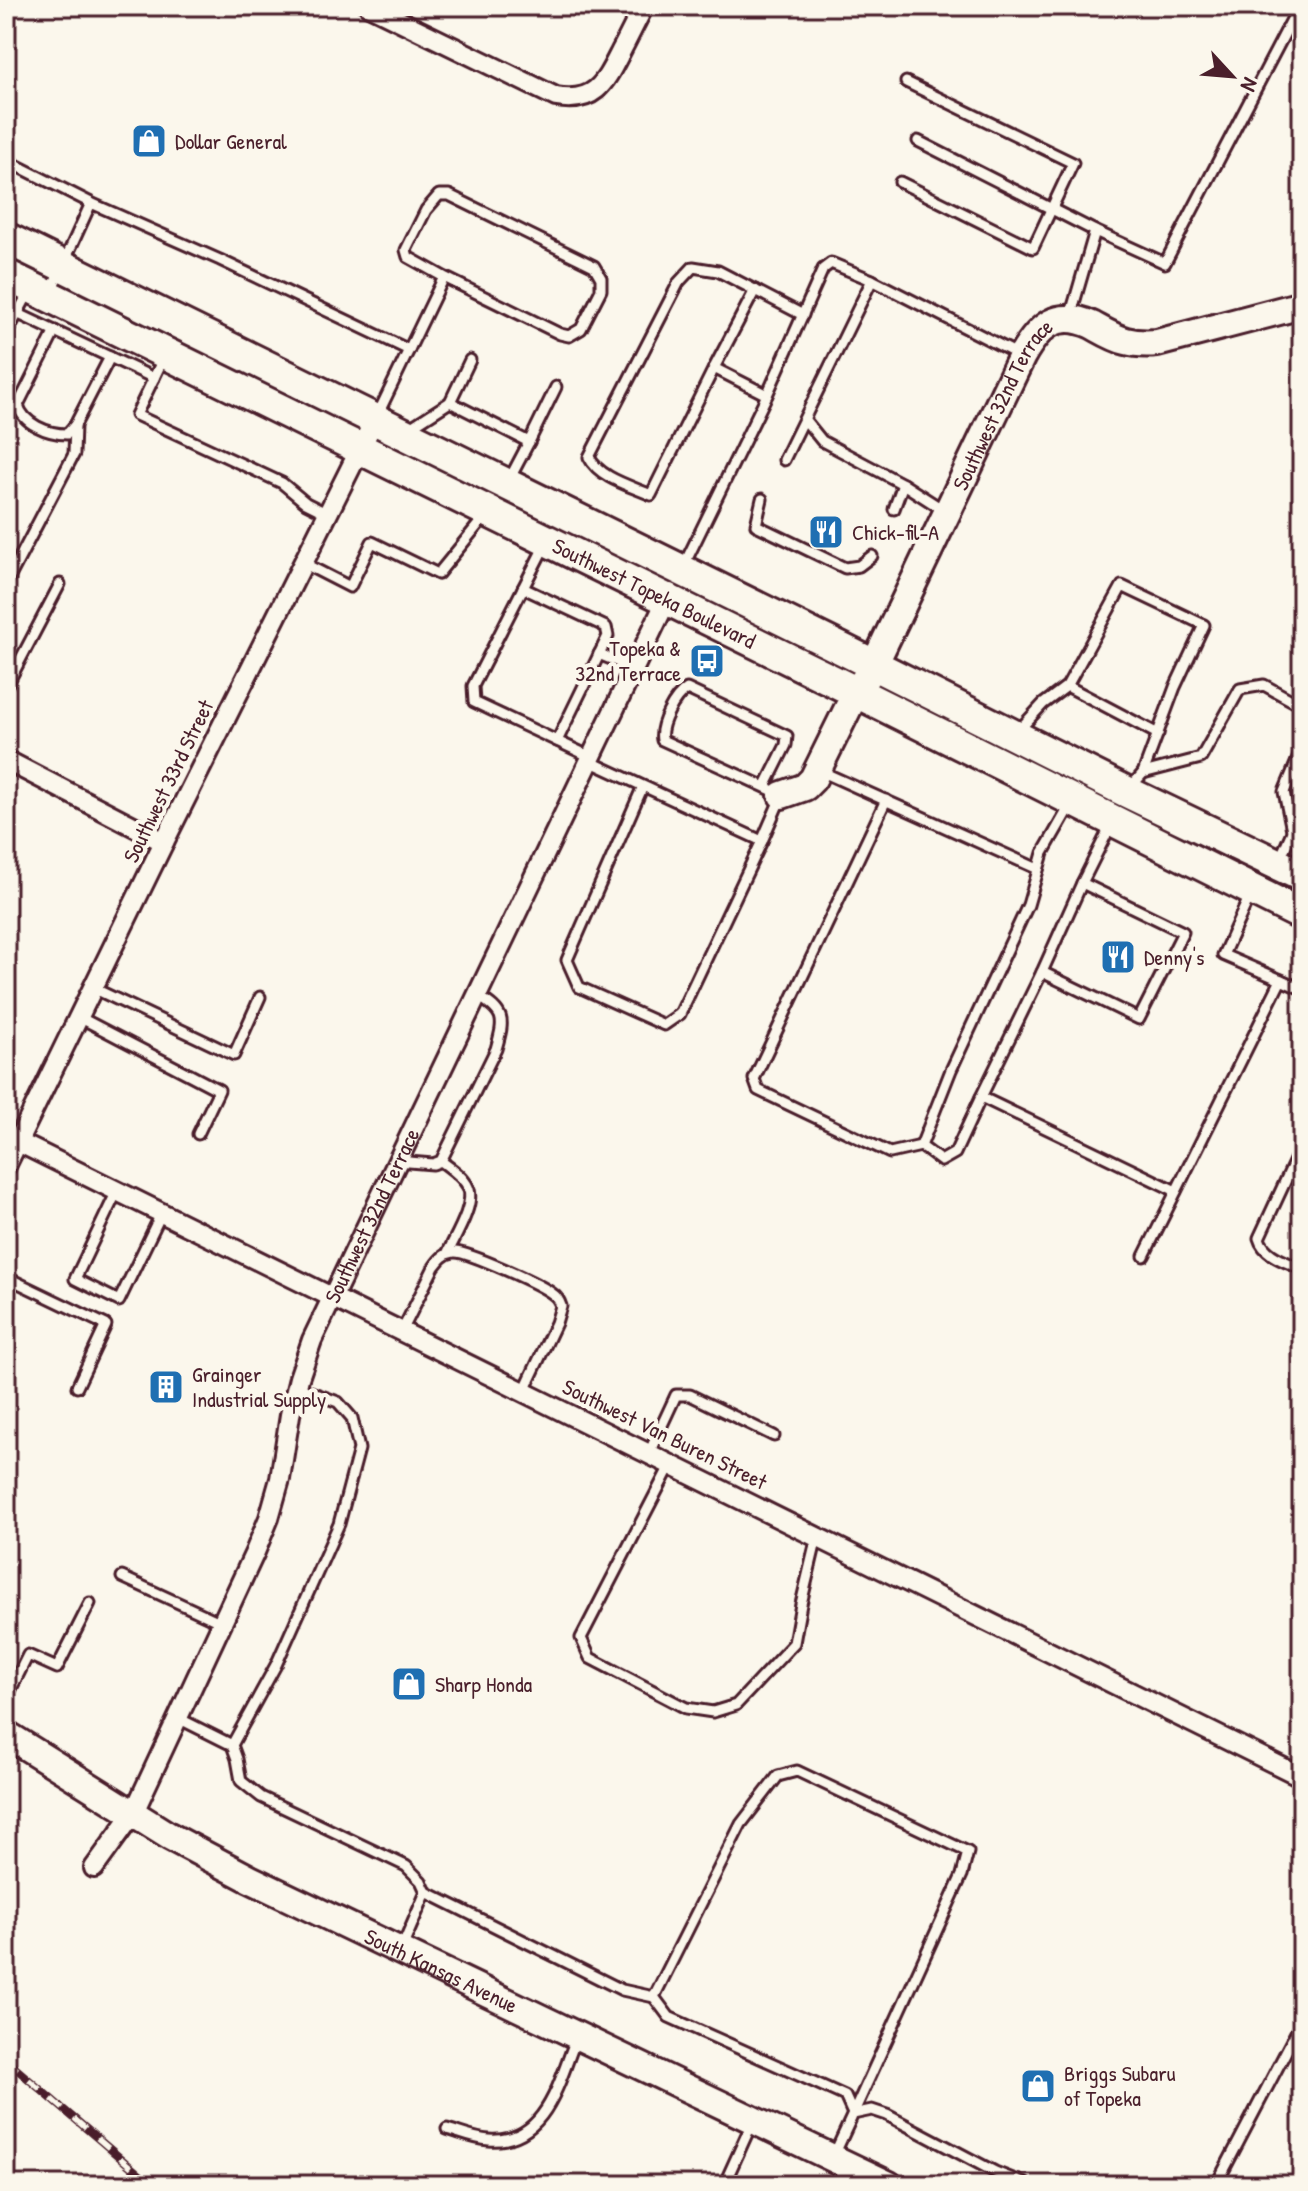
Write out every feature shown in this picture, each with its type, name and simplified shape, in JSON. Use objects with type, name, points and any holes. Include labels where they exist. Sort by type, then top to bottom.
[{"type":"main road","name":"Southwest Topeka Boulevard","points":[[6,238],[1014,735],[1135,783],[1291,868]]},
{"type":"main road","name":"Southwest Topeka Boulevard","points":[[26,293],[160,366],[360,449],[1302,915]]},
{"type":"main road","name":"Southwest 32nd Terrace","points":[[774,791],[805,787],[813,779],[856,692],[874,665],[1032,338],[1052,321],[1070,319],[1090,324],[1117,339],[1139,344],[1157,343],[1302,305]]},
{"type":"main road","points":[[1113,820],[1135,783]]},
{"type":"main road","points":[[1256,892],[1291,868]]},
{"type":"main road","name":"South Kansas Avenue","points":[[6,1734],[169,1836],[250,1879],[889,2185]]},
{"type":"street","points":[[369,6],[556,97],[568,99],[592,93],[606,81],[644,6]]},
{"type":"street","name":"Southwest 33rd Street","points":[[6,1166],[12,1138],[79,1017],[360,449],[389,426]]},
{"type":"street","name":"Southwest 32nd Terrace","points":[[94,1868],[133,1814],[269,1518],[280,1479],[290,1415],[312,1340],[682,570]]},
{"type":"street","points":[[6,760],[164,842]]},
{"type":"street","name":"Southwest Van Buren Street","points":[[12,1138],[1302,1777]]},
{"type":"lane","points":[[918,141],[1165,263],[1299,6]]},
{"type":"lane","points":[[900,182],[1033,248],[1073,163],[906,82]]},
{"type":"lane","points":[[6,160],[91,203],[409,350]]},
{"type":"lane","points":[[439,195],[449,195],[594,266],[601,278],[601,290],[581,329],[569,336],[444,277],[408,257],[406,250],[426,210],[439,195]]},
{"type":"lane","points":[[6,308],[64,266],[91,203]]},
{"type":"lane","points":[[1070,319],[1095,231]]},
{"type":"lane","points":[[682,570],[767,395],[823,269],[831,263],[872,280],[1022,356]]},
{"type":"lane","points":[[755,290],[651,495],[604,474],[593,465],[589,457],[597,439],[679,282],[693,267],[718,271],[755,290],[803,315]]},
{"type":"lane","points":[[389,426],[409,350],[444,277]]},
{"type":"lane","points":[[784,460],[872,280]]},
{"type":"lane","points":[[26,293],[55,331],[110,357],[160,366],[136,415],[282,483],[306,503],[328,514]]},
{"type":"lane","points":[[6,335],[26,293]]},
{"type":"lane","points":[[55,331],[18,405],[21,416],[55,434],[67,434],[75,425],[110,357]]},
{"type":"lane","points":[[389,426],[450,402],[470,360]]},
{"type":"lane","points":[[714,368],[767,395]]},
{"type":"lane","points":[[507,484],[556,387]]},
{"type":"lane","points":[[450,402],[529,442]]},
{"type":"lane","points":[[805,420],[822,441],[903,484],[947,513]]},
{"type":"lane","points":[[6,584],[74,454],[75,425]]},
{"type":"lane","points":[[894,509],[903,484]]},
{"type":"lane","points":[[762,499],[756,525],[845,568],[859,566],[872,556]]},
{"type":"lane","points":[[303,563],[350,587],[372,542],[438,574],[488,512]]},
{"type":"lane","points":[[547,542],[473,686],[474,702],[762,841]]},
{"type":"lane","points":[[6,687],[60,584]]},
{"type":"lane","points":[[1014,735],[1043,704],[1067,686],[1122,586],[1204,625],[1135,783]]},
{"type":"lane","points":[[523,588],[606,627],[608,636],[557,741]]},
{"type":"lane","points":[[599,654],[633,668]]},
{"type":"lane","points":[[1135,783],[1201,758],[1240,689],[1264,685],[1302,706]]},
{"type":"lane","points":[[1067,686],[1158,734]]},
{"type":"lane","points":[[643,786],[567,960],[579,987],[664,1025],[680,1014],[762,841],[786,745],[787,736],[687,689],[679,694],[660,732],[662,740],[774,791]]},
{"type":"lane","points":[[1291,868],[1292,830],[1284,792],[1302,749]]},
{"type":"lane","points":[[818,770],[1038,869]]},
{"type":"lane","points":[[886,800],[754,1079],[758,1090],[890,1153],[921,1146],[941,1161],[955,1153],[1113,820]]},
{"type":"lane","points":[[921,1146],[951,1070],[1028,905],[1043,853],[1073,800]]},
{"type":"lane","points":[[1292,830],[1302,809]]},
{"type":"lane","points":[[1042,972],[1139,1019],[1183,932],[1082,883]]},
{"type":"lane","points":[[1256,892],[1223,955],[1302,989]]},
{"type":"lane","points":[[1144,1256],[1281,980]]},
{"type":"lane","points":[[93,988],[234,1055],[260,997]]},
{"type":"lane","points":[[397,1161],[433,1164],[441,1161],[496,1049],[502,1018],[494,1006],[477,995]]},
{"type":"lane","points":[[79,1017],[219,1090],[198,1134]]},
{"type":"lane","points":[[981,1097],[1176,1191]]},
{"type":"lane","points":[[1302,1145],[1259,1238],[1267,1252],[1302,1269]]},
{"type":"lane","points":[[402,1331],[434,1267],[448,1252],[470,1202],[471,1190],[441,1161]]},
{"type":"lane","points":[[118,1189],[75,1279],[119,1301],[162,1212]]},
{"type":"lane","points":[[448,1252],[469,1255],[556,1296],[561,1306],[556,1323],[524,1391]]},
{"type":"lane","points":[[6,1277],[106,1325],[77,1387]]},
{"type":"lane","points":[[232,1745],[276,1665],[339,1524],[359,1449],[352,1418],[338,1402],[297,1387]]},
{"type":"lane","points":[[649,1453],[676,1395],[690,1395],[774,1436]]},
{"type":"lane","points":[[671,1464],[581,1638],[590,1658],[686,1708],[713,1712],[736,1705],[794,1643],[817,1537]]},
{"type":"lane","points":[[122,1577],[222,1623]]},
{"type":"lane","points":[[6,1699],[28,1655],[57,1668],[90,1603]]},
{"type":"lane","points":[[178,1718],[232,1745],[241,1781],[261,1797],[406,1866],[421,1881],[426,1892],[622,1990],[654,1997],[669,2017],[845,2096],[853,2114]]},
{"type":"lane","points":[[654,1997],[741,1824],[778,1776],[797,1771],[968,1852],[962,1875],[833,2158]]},
{"type":"lane","points":[[400,1951],[426,1892]]},
{"type":"lane","points":[[1216,2185],[1302,2021]]},
{"type":"lane","points":[[447,2129],[486,2140],[524,2134],[533,2127],[548,2105],[578,2036]]},
{"type":"lane","points":[[853,2114],[872,2110],[887,2115],[995,2172],[1028,2185]]},
{"type":"lane","points":[[729,2185],[728,2176],[753,2120]]},
{"type":"railway","points":[[6,2060],[152,2185]]},
{"type":"place","name":"Dollar General","points":[[149,141]]},
{"type":"place","name":"Chick-fil-A","points":[[826,532]]},
{"type":"place","name":"Topeka & 32nd Terrace","points":[[707,661]]},
{"type":"place","name":"Denny's","points":[[1118,957]]},
{"type":"place","name":"Grainger Industrial Supply","points":[[166,1387]]},
{"type":"place","name":"Sharp Honda","points":[[409,1684]]},
{"type":"place","name":"Briggs Subaru of Topeka","points":[[1038,2086]]}]
